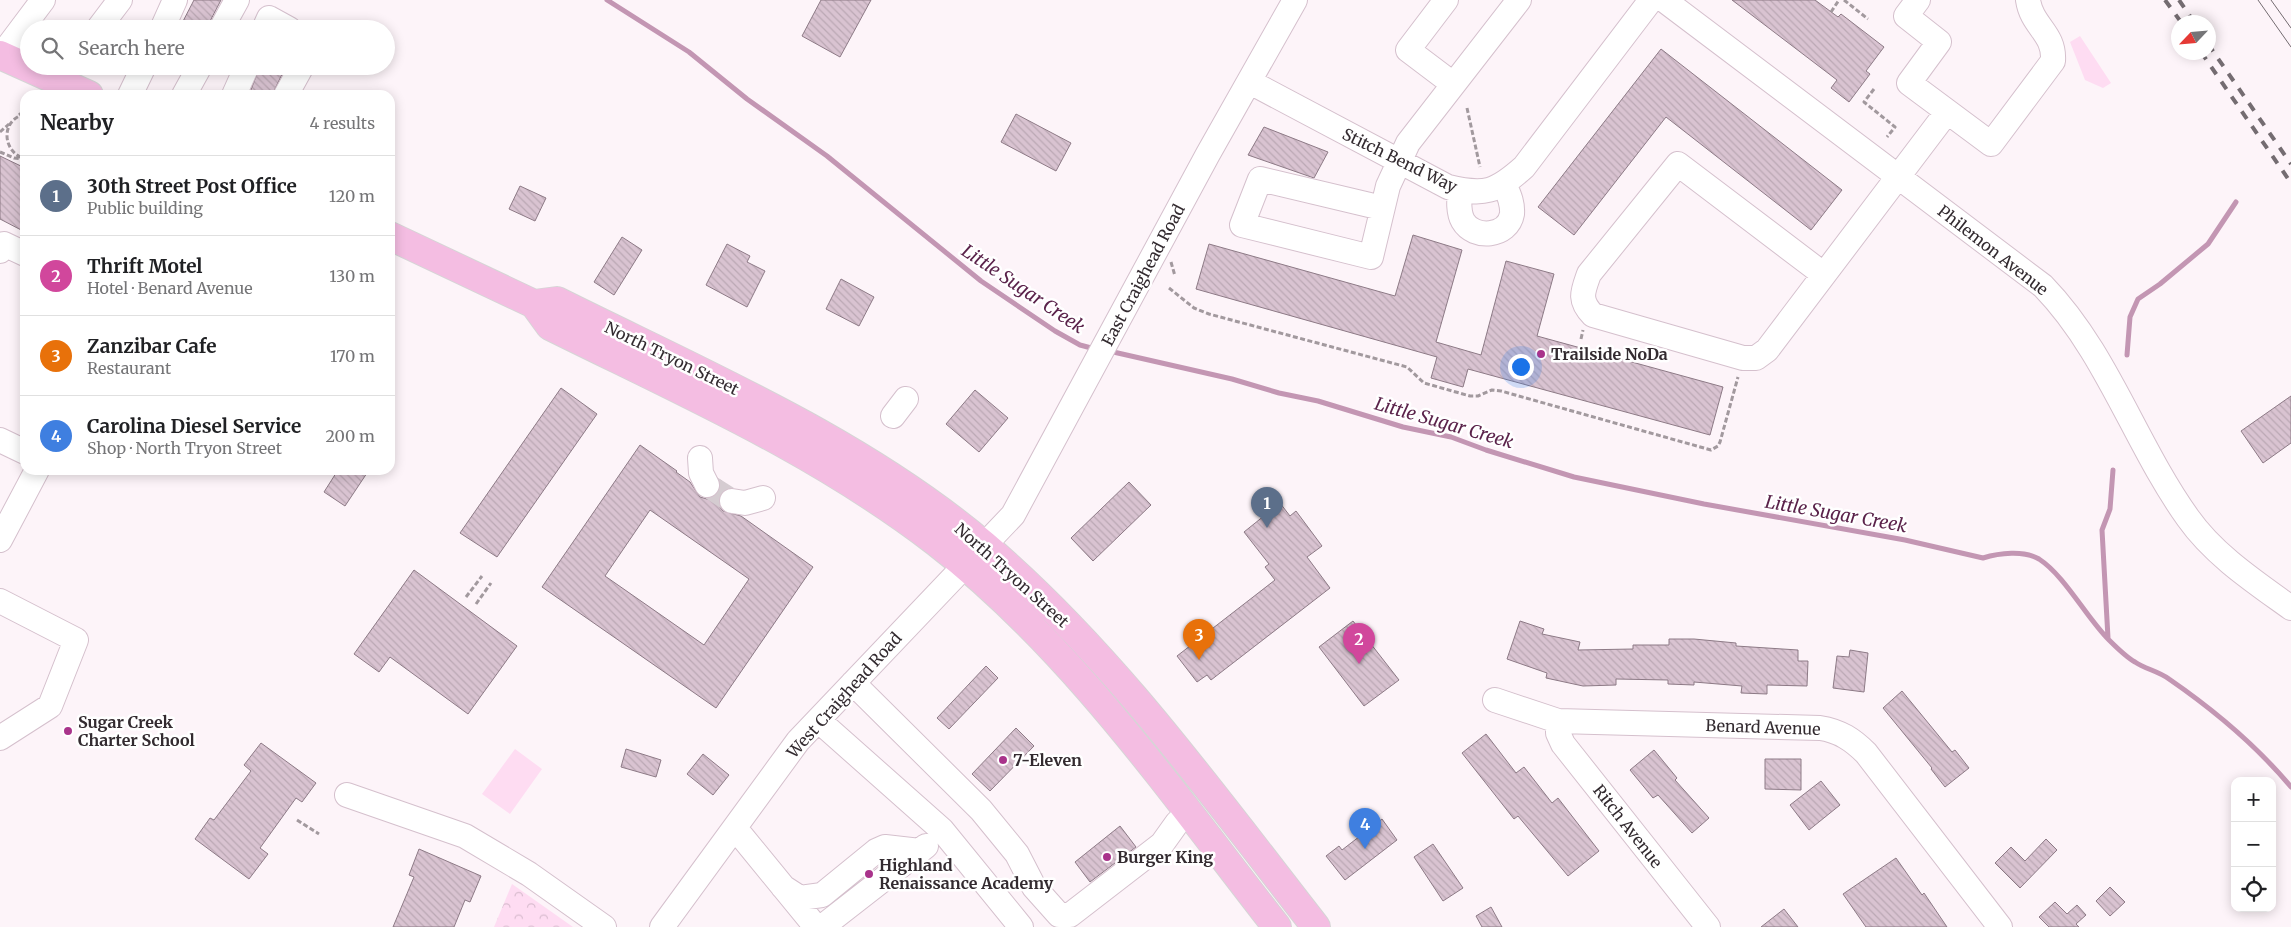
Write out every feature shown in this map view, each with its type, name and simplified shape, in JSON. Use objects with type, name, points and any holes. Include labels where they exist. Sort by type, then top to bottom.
[{"type":"main road","points":[[0,56],[20,62]]},
{"type":"main road","points":[[66,75],[84,90]]},
{"type":"main road","name":"North Tryon Street","points":[[395,238],[534,304],[550,326],[803,452],[884,504],[936,542],[988,586],[1076,675],[1111,715],[1277,927]]},
{"type":"main road","name":"North Tryon Street","points":[[534,304],[557,301],[788,417],[894,479],[983,544],[1049,605],[1112,672],[1189,764],[1316,927]]},
{"type":"street","points":[[28,20],[43,0]]},
{"type":"street","points":[[105,20],[120,0]]},
{"type":"street","points":[[166,20],[175,0]]},
{"type":"street","points":[[226,20],[237,0]]},
{"type":"street","name":"East Craighead Road","points":[[983,544],[1001,530],[1013,515],[1118,320],[1295,0]]},
{"type":"street","points":[[1446,0],[1408,50],[1453,84]]},
{"type":"street","points":[[1382,208],[1260,179],[1242,225],[1371,257],[1388,186],[1408,143],[1519,0]]},
{"type":"street","name":"Stitch Bend Way","points":[[1250,82],[1448,187],[1470,192],[1490,190],[1504,183],[1524,167],[1651,0]]},
{"type":"street","name":"Philemon Avenue","points":[[1664,0],[2029,273],[2060,304],[2084,337],[2170,492],[2189,520],[2233,565],[2288,602]]},
{"type":"street","points":[[1918,0],[1906,16],[1939,42],[1909,83],[1991,144],[2052,61],[2054,49],[2046,34],[2030,13],[2028,0]]},
{"type":"street","points":[[0,56],[20,30]]},
{"type":"street","points":[[132,90],[140,75]]},
{"type":"street","points":[[187,90],[195,75]]},
{"type":"street","points":[[236,90],[243,75]]},
{"type":"street","points":[[289,90],[297,75]]},
{"type":"street","points":[[1823,274],[1678,164],[1589,274],[1582,293],[1586,307],[1593,314],[1743,358],[1756,358],[1767,350],[1947,112]]},
{"type":"street","points":[[1460,190],[1459,207],[1462,220],[1470,230],[1482,234],[1496,232],[1507,225],[1512,214],[1511,200],[1504,183]]},
{"type":"street","points":[[0,251],[4,244],[20,252]]},
{"type":"street","points":[[0,440],[20,450]]},
{"type":"street","points":[[700,458],[701,473],[707,484]]},
{"type":"street","points":[[0,540],[34,475]]},
{"type":"street","points":[[732,501],[745,504],[763,498]]},
{"type":"street","name":"West Craighead Road","points":[[662,927],[798,741],[983,544]]},
{"type":"street","points":[[0,601],[76,640],[50,706],[0,738]]},
{"type":"street","points":[[853,683],[981,810],[1024,864],[1034,887],[1055,912],[1065,917],[1162,844],[1188,813]]},
{"type":"street","name":"Benard Avenue","points":[[1495,700],[1558,721],[1820,728],[1838,732],[1854,741],[1866,753],[2000,927]]},
{"type":"street","points":[[818,720],[944,833],[1021,927]]},
{"type":"street","name":"Ritch Avenue","points":[[1558,721],[1558,733],[1563,744],[1708,927]]},
{"type":"street","points":[[347,796],[466,836],[529,874],[604,927]]},
{"type":"street","points":[[735,828],[816,927]]},
{"type":"street","points":[[822,927],[944,833]]},
{"type":"street","points":[[784,887],[800,898],[822,895],[876,851],[885,847],[920,851]]},
{"type":"path","points":[[1831,12],[1840,0]]},
{"type":"path","points":[[1844,0],[1868,19]]},
{"type":"path","points":[[1874,89],[1864,102],[1895,126],[1887,137]]},
{"type":"path","points":[[1467,108],[1480,166]]},
{"type":"path","points":[[0,132],[20,114]]},
{"type":"path","points":[[20,116],[15,118],[7,130],[8,144],[20,157]]},
{"type":"path","points":[[0,152],[20,159]]},
{"type":"path","points":[[1171,261],[1175,276]]},
{"type":"path","points":[[1169,288],[1194,308],[1209,314],[1407,367],[1424,383],[1474,397],[1492,390],[1501,391],[1711,450],[1718,446],[1720,442],[1739,373]]},
{"type":"path","points":[[466,597],[482,576]]},
{"type":"path","points":[[476,604],[491,582]]},
{"type":"path","points":[[297,820],[319,834]]},
{"type":"green space","points":[[2080,36],[2111,83],[2103,88],[2085,80],[2070,42]]},
{"type":"green space","points":[[515,749],[542,769],[510,814],[482,794]]},
{"type":"green space","points":[[512,884],[573,927],[494,927]]},
{"type":"building","points":[[194,0],[221,0],[211,20],[184,20]]},
{"type":"building","points":[[821,0],[871,0],[840,57],[802,36]]},
{"type":"building","points":[[1732,0],[1815,0],[1838,17],[1841,14],[1884,47],[1866,71],[1870,74],[1849,102],[1831,88],[1837,80]]},
{"type":"building","points":[[1661,49],[1842,190],[1811,230],[1666,117],[1574,235],[1538,207]]},
{"type":"building","points":[[257,75],[282,75],[274,90],[251,90]]},
{"type":"building","points":[[1016,114],[1071,143],[1056,171],[1001,142]]},
{"type":"building","points":[[1264,127],[1328,152],[1314,178],[1248,155]]},
{"type":"building","points":[[0,156],[20,166],[20,229],[0,219]]},
{"type":"building","points":[[520,186],[546,198],[535,221],[509,209]]},
{"type":"building","points":[[1413,235],[1462,250],[1436,342],[1481,355],[1506,261],[1554,274],[1537,336],[1723,387],[1710,435],[1468,369],[1463,387],[1431,378],[1437,357],[1196,289],[1209,244],[1395,296]]},
{"type":"building","points":[[622,237],[642,250],[614,295],[594,282]]},
{"type":"building","points":[[727,244],[750,256],[747,262],[765,271],[747,307],[706,285]]},
{"type":"building","points":[[841,279],[874,297],[859,326],[826,309]]},
{"type":"building","points":[[561,388],[597,414],[497,557],[460,533]]},
{"type":"building","points":[[975,390],[1008,418],[979,452],[946,424]]},
{"type":"building","points":[[2291,396],[2291,443],[2263,463],[2241,431]]},
{"type":"building","points":[[640,445],[690,482],[700,497],[707,499],[714,497],[719,492],[720,480],[731,488],[722,492],[719,498],[719,506],[723,511],[741,516],[813,567],[716,708],[542,587]],"holes":[[[650,510],[749,579],[704,645],[605,576]]]},
{"type":"building","points":[[335,475],[366,475],[345,506],[324,492]]},
{"type":"building","points":[[1129,482],[1151,505],[1093,561],[1071,538]]},
{"type":"building","points":[[1280,503],[1290,516],[1296,511],[1322,546],[1307,557],[1330,588],[1211,680],[1207,675],[1197,682],[1177,656],[1275,580],[1265,567],[1269,564],[1244,532]]},
{"type":"building","points":[[414,570],[517,646],[468,714],[390,657],[379,672],[354,654]]},
{"type":"building","points":[[1353,621],[1399,680],[1364,706],[1319,647]]},
{"type":"building","points":[[1520,621],[1544,629],[1542,634],[1580,642],[1578,650],[1633,649],[1633,645],[1669,645],[1669,639],[1694,639],[1736,643],[1736,646],[1798,650],[1798,661],[1808,661],[1807,686],[1767,685],[1767,694],[1741,693],[1742,686],[1694,682],[1694,685],[1668,684],[1668,680],[1616,679],[1616,685],[1583,686],[1546,678],[1547,673],[1507,659]]},
{"type":"building","points":[[1850,650],[1868,653],[1864,692],[1833,688],[1837,656],[1849,657]]},
{"type":"building","points":[[986,666],[998,678],[949,729],[937,718]]},
{"type":"building","points":[[1902,691],[1952,752],[1955,750],[1969,768],[1945,787],[1932,768],[1883,708]]},
{"type":"building","name":"7-Eleven","points":[[1016,728],[1034,746],[990,791],[972,774]]},
{"type":"building","points":[[1486,734],[1516,773],[1524,767],[1552,803],[1558,798],[1599,851],[1568,876],[1518,816],[1514,819],[1462,753]]},
{"type":"building","points":[[261,743],[316,783],[302,802],[296,798],[260,848],[268,854],[249,879],[195,839],[210,818],[214,820],[251,771],[244,765]]},
{"type":"building","points":[[626,749],[661,760],[656,777],[621,767]]},
{"type":"building","points":[[1654,750],[1677,778],[1675,780],[1709,818],[1692,833],[1658,795],[1653,798],[1630,770]]},
{"type":"building","points":[[703,754],[729,775],[713,795],[687,774]]},
{"type":"building","points":[[1765,759],[1801,759],[1801,790],[1765,789]]},
{"type":"building","points":[[1821,781],[1840,805],[1809,830],[1790,805]]},
{"type":"building","points":[[1382,819],[1397,840],[1345,880],[1326,856],[1339,846],[1342,850]]},
{"type":"building","name":"Burger King","points":[[1120,826],[1136,847],[1090,882],[1075,862]]},
{"type":"building","points":[[2046,839],[2057,850],[2020,888],[1995,863],[2011,847],[2025,861]]},
{"type":"building","points":[[1433,844],[1463,888],[1443,901],[1414,857]]},
{"type":"building","points":[[419,849],[481,876],[470,902],[465,900],[454,927],[393,927],[414,877],[409,875]]},
{"type":"building","points":[[1896,858],[1922,895],[1924,893],[1947,927],[1866,927],[1843,894]]},
{"type":"building","points":[[2110,887],[2125,902],[2110,916],[2096,901]]},
{"type":"building","points":[[2055,902],[2067,914],[2077,905],[2086,915],[2076,924],[2079,927],[2049,927],[2039,917]]},
{"type":"building","points":[[1491,907],[1502,927],[1482,927],[1476,916]]},
{"type":"building","points":[[1784,909],[1798,927],[1761,927]]},
{"type":"waterway","name":"Little Sugar Creek","points":[[607,0],[689,52],[747,99],[827,156],[981,281],[1055,331],[1080,345],[1095,349]]},
{"type":"waterway","points":[[2127,355],[2130,317],[2138,299],[2160,284],[2208,244],[2236,202]]},
{"type":"waterway","name":"Little Sugar Creek","points":[[1109,351],[1232,379],[1279,393],[1318,401],[1403,427],[1451,437],[1486,450],[1574,477],[1704,504],[1905,540],[1983,558],[2011,553],[2033,556],[2049,566],[2067,586],[2100,631],[2121,652],[2139,664],[2169,679],[2202,703],[2264,757],[2291,787]]},
{"type":"waterway","points":[[2108,638],[2102,530],[2110,509],[2113,470]]},
{"type":"tunnel","points":[[707,485],[732,501]]},
{"type":"tram line","points":[[2258,0],[2291,47]]},
{"type":"tram line","points":[[2271,0],[2291,28]]},
{"type":"railway","points":[[2165,0],[2176,15]]},
{"type":"railway","points":[[2179,0],[2189,15]]},
{"type":"railway","points":[[2216,56],[2291,164]]},
{"type":"railway","points":[[2206,60],[2291,183]]},
{"type":"place","name":"Trailside NoDa","points":[[1541,354]]},
{"type":"place","name":"30th Street Post Office","points":[[1267,528]]},
{"type":"place","name":"Zanzibar Cafe","points":[[1199,660]]},
{"type":"place","name":"Thrift Motel","points":[[1359,664]]},
{"type":"place","name":"Sugar Creek Charter School","points":[[68,731]]},
{"type":"place","name":"7-Eleven","points":[[1003,760]]},
{"type":"place","name":"Carolina Diesel Service","points":[[1365,849]]},
{"type":"place","name":"Burger King","points":[[1107,857]]},
{"type":"place","name":"Highland Renaissance Academy","points":[[869,874]]}]
